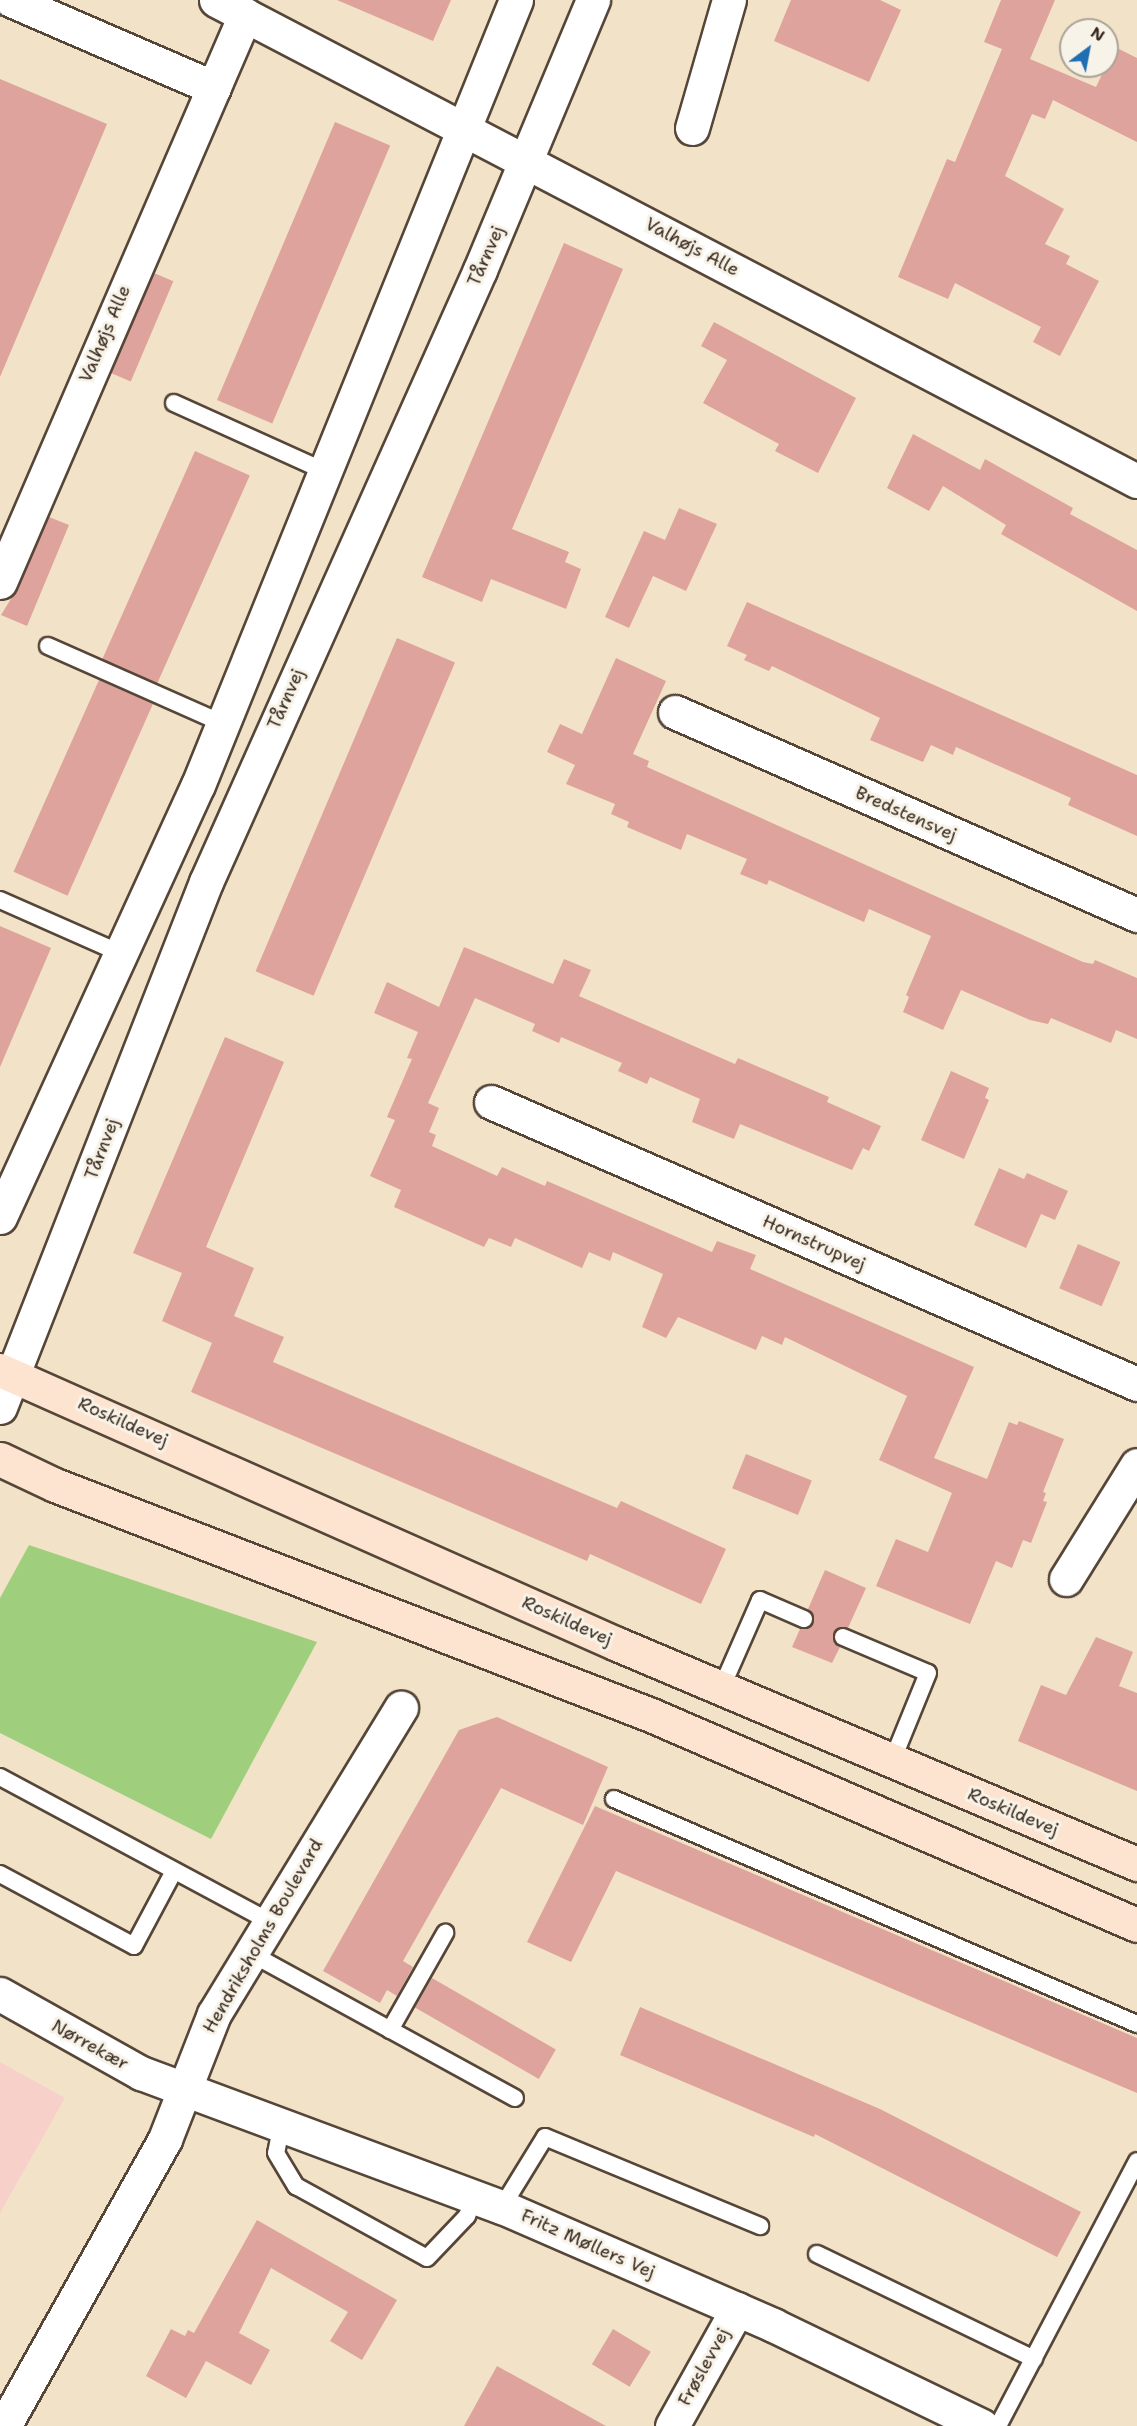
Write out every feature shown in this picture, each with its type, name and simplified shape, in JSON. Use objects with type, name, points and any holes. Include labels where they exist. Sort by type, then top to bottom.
[{"type":"main road","name":"Roskildevej","points":[[7,1373],[721,1689],[1137,1864]]},
{"type":"main road","points":[[0,1459],[55,1485],[651,1715],[1137,1925]]},
{"type":"street","points":[[11,0],[214,88]]},
{"type":"street","name":"Valhøjs Alle","points":[[216,0],[1137,481]]},
{"type":"street","points":[[0,1217],[224,724],[516,0]]},
{"type":"street","name":"Tårnvej","points":[[0,1407],[7,1373],[206,882],[527,161],[593,0]]},
{"type":"street","points":[[692,128],[729,0]]},
{"type":"street","name":"Valhøjs Alle","points":[[0,582],[134,266],[245,15]]},
{"type":"street","name":"Bredstensvej","points":[[675,712],[1137,915]]},
{"type":"street","name":"Hornstrupvej","points":[[491,1102],[1137,1384]]},
{"type":"street","points":[[1066,1580],[1137,1465]]},
{"type":"street","name":"Hendriksholms Boulevard","points":[[4,2426],[165,2139],[182,2089],[214,2014],[400,1707]]},
{"type":"street","name":"Nørrekær","points":[[0,1994],[141,2073],[182,2089]]},
{"type":"street","name":"Fritz Møllers Vej","points":[[182,2089],[281,2128],[488,2202],[737,2309],[982,2426]]},
{"type":"street","name":"Frøslevvej","points":[[672,2426],[737,2309]]},
{"type":"lane","points":[[174,403],[327,472]]},
{"type":"lane","points":[[48,646],[224,724]]},
{"type":"lane","points":[[0,900],[120,953]]},
{"type":"lane","points":[[721,1689],[760,1600],[804,1619]]},
{"type":"lane","points":[[843,1637],[928,1673],[892,1761]]},
{"type":"lane","points":[[0,1777],[268,1922]]},
{"type":"lane","points":[[614,1799],[1137,2024]]},
{"type":"lane","points":[[0,1874],[134,1946],[174,1871]]},
{"type":"lane","points":[[390,2030],[446,1933]]},
{"type":"lane","points":[[250,1953],[515,2098]]},
{"type":"lane","points":[[281,2128],[276,2152],[296,2186],[427,2258],[468,2216],[488,2202],[545,2137],[760,2226]]},
{"type":"lane","points":[[998,2426],[1137,2162]]},
{"type":"lane","points":[[817,2254],[1034,2359]]},
{"type":"shaded area","points":[[0,2062],[65,2098],[0,2213]]},
{"type":"green space","points":[[29,1545],[317,1642],[211,1839],[0,1733],[0,1598]]},
{"type":"building","points":[[337,0],[451,0],[433,41]]},
{"type":"building","points":[[791,0],[880,0],[901,10],[869,82],[774,41]]},
{"type":"building","points":[[1001,0],[1055,0],[1030,59],[1059,71],[1059,78],[1075,78],[1096,87],[1100,78],[1119,78],[1119,49],[1137,58],[1137,142],[1053,100],[1045,119],[1032,114],[1005,176],[1064,209],[1045,244],[1070,256],[1066,264],[1099,281],[1060,356],[1033,342],[1041,327],[955,283],[948,299],[898,277],[947,159],[955,162],[1002,49],[984,42]]},
{"type":"building","points":[[0,79],[107,124],[0,377]]},
{"type":"building","points":[[335,122],[390,145],[272,423],[217,400]]},
{"type":"building","points":[[564,243],[623,269],[512,529],[569,552],[565,562],[581,569],[566,609],[491,579],[482,602],[422,577]]},
{"type":"building","points":[[154,273],[173,281],[131,382],[111,373]]},
{"type":"building","points":[[714,322],[856,398],[818,473],[775,451],[779,444],[703,403],[727,360],[701,346]]},
{"type":"building","points":[[913,434],[980,470],[985,459],[1073,508],[1070,514],[1137,550],[1137,611],[1001,534],[1006,525],[943,486],[929,511],[887,488]]},
{"type":"building","points":[[195,451],[250,475],[157,684],[102,659]]},
{"type":"building","points":[[679,508],[717,524],[686,591],[653,576],[629,628],[605,617],[644,531],[665,540]]},
{"type":"building","points":[[49,517],[69,525],[27,626],[1,615],[17,589]]},
{"type":"building","points":[[747,602],[1137,775],[1137,836],[1068,805],[1071,798],[956,747],[953,755],[931,745],[923,762],[870,740],[880,718],[772,666],[769,671],[744,660],[747,655],[727,646]]},
{"type":"building","points":[[397,638],[455,663],[314,996],[256,971]]},
{"type":"building","points":[[616,658],[666,681],[633,754],[649,761],[647,767],[1083,962],[1093,964],[1095,960],[1137,978],[1137,1039],[1116,1030],[1111,1043],[1051,1018],[1048,1024],[1030,1020],[961,990],[943,1030],[903,1012],[909,997],[906,995],[931,936],[869,909],[864,922],[769,880],[767,885],[740,874],[747,859],[687,834],[681,850],[627,827],[629,822],[611,814],[615,804],[566,784],[575,765],[547,752],[560,724],[582,734]]},
{"type":"building","points":[[99,680],[153,704],[67,896],[14,872]]},
{"type":"building","points":[[0,926],[51,948],[0,1067]]},
{"type":"building","points":[[464,947],[553,984],[564,959],[591,970],[579,996],[735,1064],[738,1058],[829,1097],[827,1102],[881,1126],[869,1151],[863,1148],[852,1170],[740,1124],[734,1139],[692,1122],[700,1099],[650,1077],[647,1084],[618,1071],[622,1063],[561,1037],[559,1043],[532,1031],[535,1024],[475,998],[428,1103],[439,1108],[429,1132],[436,1135],[432,1146],[497,1176],[502,1167],[545,1186],[547,1181],[712,1252],[717,1241],[756,1255],[750,1269],[974,1367],[934,1458],[987,1479],[1009,1422],[1017,1425],[1019,1421],[1064,1439],[1043,1492],[1046,1493],[1043,1501],[1047,1502],[1031,1543],[1023,1540],[1012,1568],[996,1561],[970,1624],[876,1586],[896,1539],[928,1552],[952,1493],[879,1460],[907,1396],[785,1337],[782,1345],[762,1336],[756,1350],[678,1317],[666,1338],[642,1327],[663,1274],[613,1252],[610,1261],[589,1252],[582,1268],[515,1238],[511,1247],[489,1238],[484,1247],[394,1207],[401,1190],[370,1176],[395,1120],[387,1117],[412,1059],[407,1058],[418,1032],[374,1013],[387,982],[439,1007]]},
{"type":"building","points":[[225,1037],[284,1062],[206,1247],[254,1268],[234,1316],[284,1337],[273,1362],[617,1508],[621,1501],[726,1549],[701,1604],[590,1554],[587,1561],[191,1392],[212,1343],[162,1321],[182,1273],[133,1253]]},
{"type":"building","points":[[951,1071],[989,1088],[985,1098],[989,1100],[964,1159],[921,1140]]},
{"type":"building","points":[[999,1168],[1024,1179],[1027,1173],[1068,1191],[1055,1220],[1041,1214],[1026,1248],[974,1225]]},
{"type":"building","points":[[1078,1244],[1120,1262],[1102,1306],[1059,1288]]},
{"type":"building","points":[[746,1454],[812,1481],[798,1515],[732,1488]]},
{"type":"building","points":[[825,1570],[866,1588],[848,1628],[841,1627],[834,1632],[834,1643],[840,1647],[832,1663],[792,1647],[800,1629],[813,1624],[814,1617],[808,1609]]},
{"type":"building","points":[[1096,1637],[1133,1652],[1119,1686],[1137,1693],[1137,1791],[1018,1741],[1041,1685],[1066,1695]]},
{"type":"building","points":[[497,1717],[608,1767],[583,1825],[501,1788],[403,1961],[413,1967],[397,1996],[387,1990],[380,2003],[323,1971],[459,1730]]},
{"type":"building","points":[[595,1806],[1137,2038],[1137,2093],[616,1871],[571,1962],[527,1942]]},
{"type":"building","points":[[432,1978],[556,2050],[539,2079],[415,2007]]},
{"type":"building","points":[[640,2007],[880,2109],[1081,2212],[1057,2257],[815,2134],[814,2137],[620,2055]]},
{"type":"building","points":[[257,2220],[397,2300],[362,2360],[330,2341],[348,2312],[271,2268],[239,2333],[270,2350],[251,2385],[206,2361],[186,2398],[146,2376],[171,2329],[185,2336],[188,2330],[194,2333]]},
{"type":"building","points":[[613,2329],[651,2352],[630,2387],[592,2364]]},
{"type":"building","points":[[497,2366],[606,2426],[464,2426]]}]
